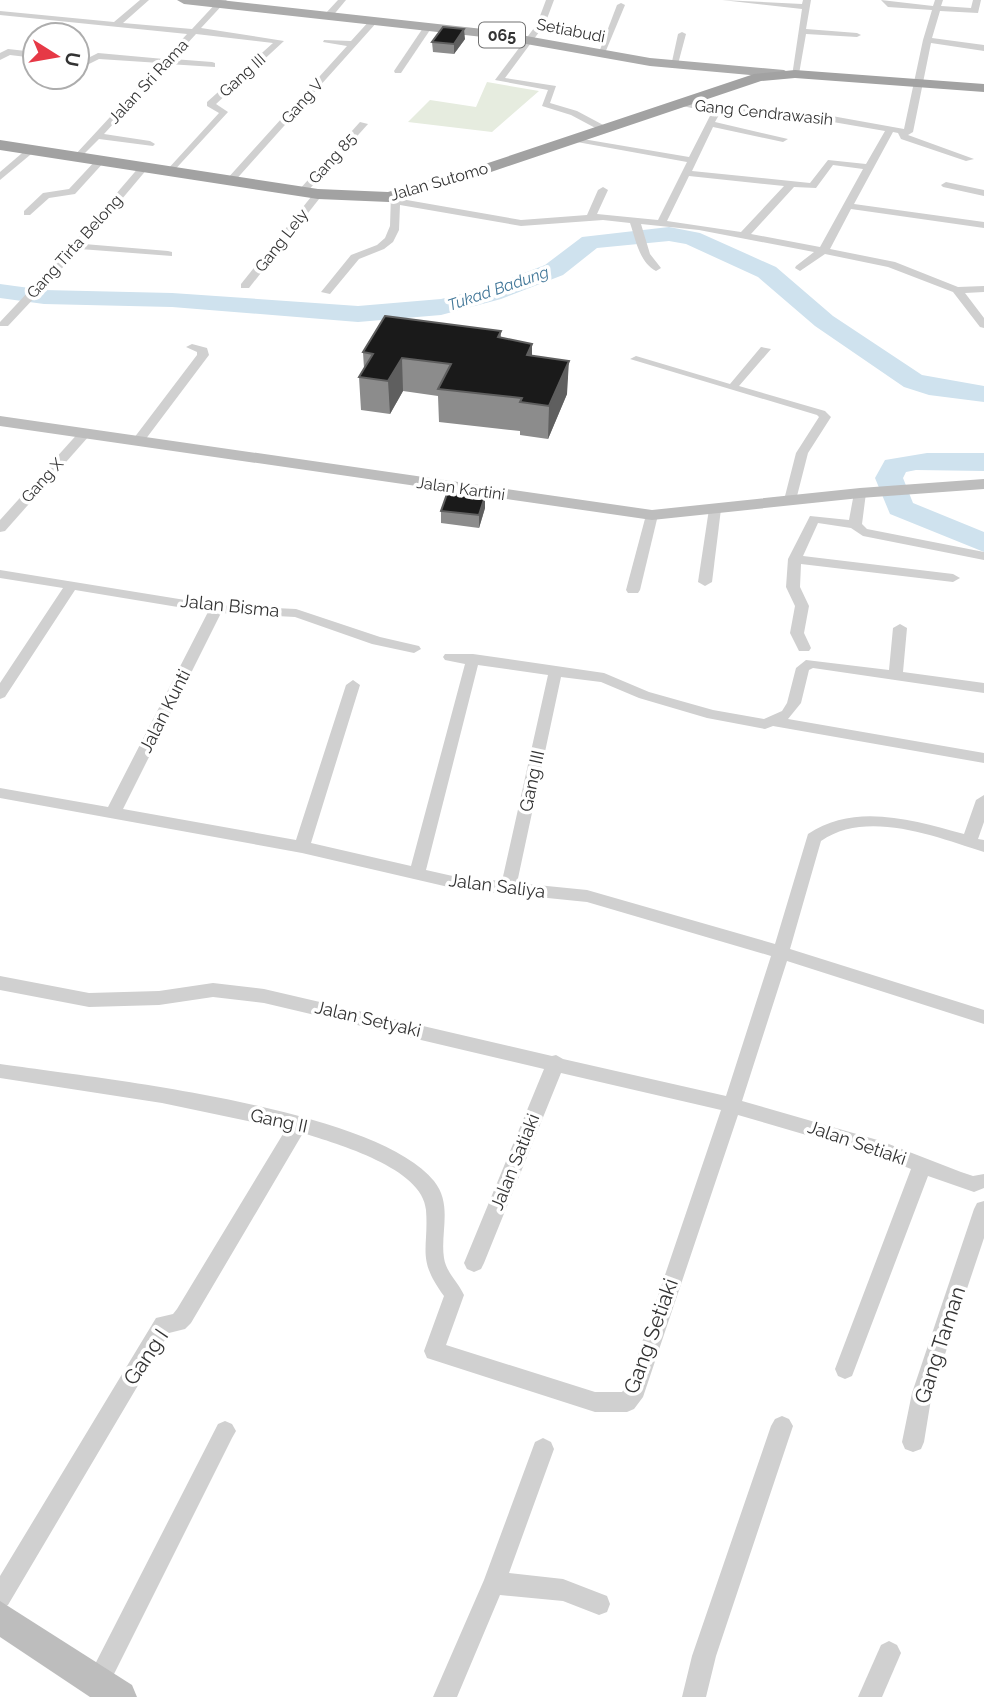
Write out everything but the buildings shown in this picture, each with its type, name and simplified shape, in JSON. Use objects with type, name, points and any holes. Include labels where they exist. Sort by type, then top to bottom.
[{"type":"highway","name":"Jalan Sutomo","points":[[0,145],[310,193],[396,198],[745,81],[790,74]]},
{"type":"highway","points":[[790,74],[984,89]]},
{"type":"main road","name":"Setiabudi","points":[[184,0],[221,2],[531,39],[674,64],[790,74]]},
{"type":"main road","points":[[732,69],[745,81]]},
{"type":"main road","name":"Jalan Kartini","points":[[0,421],[652,515],[865,492],[984,484]]},
{"type":"main road","points":[[0,1618],[109,1690]]},
{"type":"street","points":[[117,24],[145,0]]},
{"type":"street","points":[[328,16],[342,0]]},
{"type":"street","points":[[550,0],[531,39],[499,80],[553,88],[545,104],[575,113],[604,129]]},
{"type":"street","points":[[726,0],[806,3],[790,74]]},
{"type":"street","points":[[885,0],[888,5],[939,5],[975,12],[979,6]]},
{"type":"street","name":"Jalan Sri Rama","points":[[77,158],[221,2]]},
{"type":"street","points":[[601,53],[621,5]]},
{"type":"street","points":[[902,132],[910,130],[927,40],[939,5]]},
{"type":"street","points":[[0,12],[195,31]]},
{"type":"street","name":"Gang V","points":[[230,181],[374,21]]},
{"type":"street","points":[[397,71],[428,27]]},
{"type":"street","points":[[802,30],[857,35]]},
{"type":"street","name":"Gang III","points":[[170,172],[223,112],[210,104],[281,41],[195,31]]},
{"type":"street","points":[[674,64],[682,34]]},
{"type":"street","points":[[927,40],[984,48]]},
{"type":"street","points":[[327,42],[355,44]]},
{"type":"street","points":[[116,57],[130,44]]},
{"type":"street","points":[[0,59],[8,52],[21,53]]},
{"type":"street","points":[[91,60],[98,56],[212,65]]},
{"type":"street","points":[[0,59],[21,63]]},
{"type":"street","name":"Gang Cendrawasih","points":[[680,103],[713,117],[797,113],[890,129],[902,132],[904,137],[969,159]]},
{"type":"street","points":[[713,117],[769,122]]},
{"type":"street","points":[[713,117],[783,139]]},
{"type":"street","points":[[661,223],[713,117]]},
{"type":"street","name":"Gang 85","points":[[310,193],[363,124]]},
{"type":"street","points":[[800,268],[824,250],[890,129]]},
{"type":"street","points":[[97,136],[150,144]]},
{"type":"street","points":[[571,140],[692,160]]},
{"type":"street","points":[[0,177],[31,150]]},
{"type":"street","points":[[27,213],[47,195],[72,192],[100,161]]},
{"type":"street","points":[[686,173],[814,186],[831,162],[870,167]]},
{"type":"street","name":"Gang Tirta Belong","points":[[4,324],[77,246],[142,167]]},
{"type":"street","points":[[744,235],[790,185]]},
{"type":"street","points":[[946,185],[984,192]]},
{"type":"street","points":[[591,217],[603,190]]},
{"type":"street","name":"Gang Lely","points":[[244,286],[310,193]]},
{"type":"street","points":[[326,292],[355,257],[376,251],[390,239],[395,228],[393,218],[396,198],[521,223],[591,217],[661,223],[744,235],[904,268],[957,290],[984,289]]},
{"type":"street","points":[[849,205],[984,225]]},
{"type":"street","points":[[634,222],[645,254],[656,268]]},
{"type":"street","points":[[77,246],[168,254]]},
{"type":"street","points":[[957,290],[984,325]]},
{"type":"street","points":[[138,441],[203,355],[203,350],[192,347]]},
{"type":"street","points":[[732,388],[765,349]]},
{"type":"street","points":[[636,359],[821,413],[825,417],[802,453],[790,500]]},
{"type":"street","name":"Gang X","points":[[0,528],[85,433]]},
{"type":"street","points":[[855,525],[865,492]]},
{"type":"street","points":[[705,582],[715,509]]},
{"type":"street","points":[[633,590],[652,515]]},
{"type":"street","points":[[804,648],[797,633],[802,606],[793,587],[795,559],[814,519],[855,525],[863,532],[984,556]]},
{"type":"street","points":[[795,559],[953,578]]},
{"type":"street","name":"Jalan Bisma","points":[[0,574],[216,609],[296,613],[377,640],[414,649]]},
{"type":"street","points":[[0,694],[70,587]]},
{"type":"street","name":"Jalan Kunti","points":[[113,813],[216,609]]},
{"type":"street","points":[[896,674],[900,628]]},
{"type":"street","points":[[450,656],[612,681],[644,695],[744,722],[776,722],[984,758]]},
{"type":"street","points":[[417,874],[473,659]]},
{"type":"street","points":[[776,722],[787,714],[794,703],[803,668],[808,663],[984,688]]},
{"type":"street","name":"Gang III","points":[[508,889],[555,673]]},
{"type":"street","points":[[302,848],[353,685]]},
{"type":"street","name":"Jalan Saliya","points":[[0,793],[302,848],[457,883],[587,896],[780,952],[984,1017]]},
{"type":"street","points":[[730,1105],[768,998],[811,844],[817,834],[854,821],[879,820],[977,844],[984,800]]},
{"type":"street","name":"Jalan Setyaki","points":[[0,982],[89,1000],[159,998],[213,990],[264,996],[556,1062],[730,1105]]},
{"type":"street","name":"Jalan Satiaki","points":[[474,1263],[556,1062]]},
{"type":"street","name":"Gang II","points":[[0,1071],[191,1102],[299,1124],[348,1137],[389,1156],[426,1184],[437,1205],[436,1267],[454,1295]]},
{"type":"street","name":"Jalan Setiaki","points":[[730,1105],[802,1124],[974,1184],[983,1180]]},
{"type":"street","name":"Gang Setiaki","points":[[454,1295],[433,1347],[436,1353],[595,1402],[629,1401],[636,1390],[730,1105]]},
{"type":"street","name":"Gang I","points":[[0,1597],[163,1325],[178,1322],[184,1316],[299,1124]]},
{"type":"street","points":[[845,1369],[922,1166]]},
{"type":"street","name":"Gang Taman","points":[[913,1442],[922,1393],[984,1209]]},
{"type":"street","points":[[694,1697],[704,1656],[782,1426]]},
{"type":"street","points":[[109,1690],[225,1431]]},
{"type":"street","points":[[445,1697],[494,1583],[543,1449]]},
{"type":"street","points":[[494,1583],[563,1591],[599,1604]]},
{"type":"street","points":[[870,1697],[889,1653]]},
{"type":"shaded area","points":[[487,82],[539,91],[492,132],[408,122],[430,100],[476,107]]},
{"type":"waterway","name":"Tukad Badung","points":[[0,291],[44,297],[172,300],[358,314],[441,307],[492,294],[554,270],[590,242],[669,234],[692,238],[767,272],[824,321],[913,381],[929,387],[984,394]]},
{"type":"waterway","points":[[984,462],[905,463],[895,466],[889,478],[900,508],[984,543]]}]
